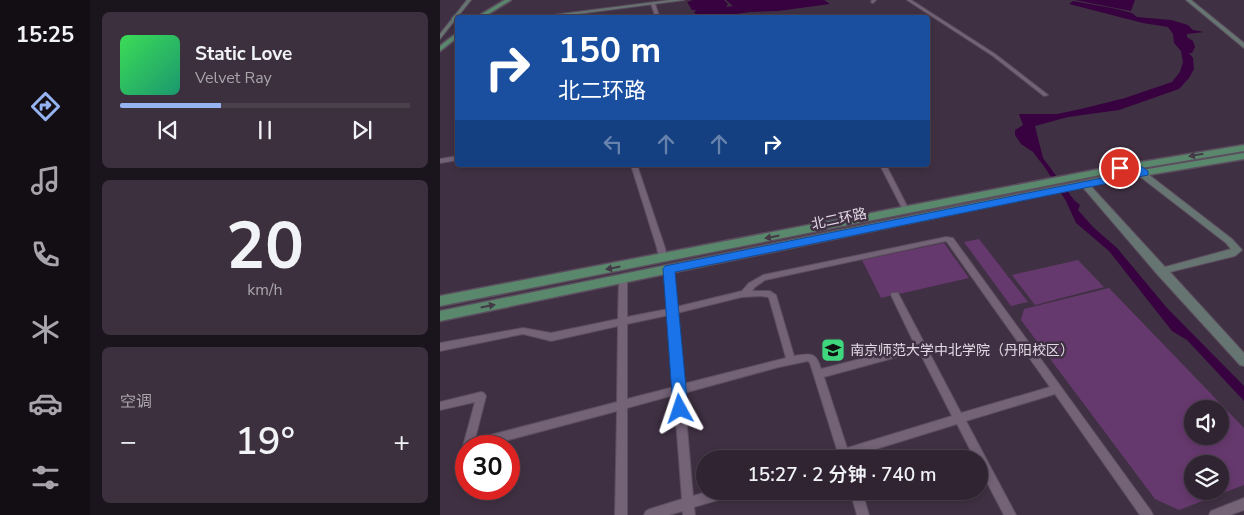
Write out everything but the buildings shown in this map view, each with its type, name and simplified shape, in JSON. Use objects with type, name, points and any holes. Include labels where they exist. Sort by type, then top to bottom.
[{"type":"main road","points":[[482,15],[509,0]]},
{"type":"main road","points":[[487,15],[514,0]]},
{"type":"main road","points":[[440,48],[455,33]]},
{"type":"main road","points":[[440,48],[455,36]]},
{"type":"main road","name":"北二环路","points":[[440,316],[666,270],[908,215],[1244,148]]},
{"type":"main road","name":"北二环路","points":[[1060,184],[1084,184],[1140,170],[1244,156]]},
{"type":"main road","name":"北二环路","points":[[440,301],[662,258],[908,215]]},
{"type":"street","points":[[458,15],[469,0]]},
{"type":"street","points":[[557,15],[682,0]]},
{"type":"street","points":[[909,0],[981,46],[1046,95]]},
{"type":"street","points":[[1188,0],[1244,46]]},
{"type":"street","points":[[653,4],[657,15]]},
{"type":"street","points":[[441,35],[455,19]]},
{"type":"street","points":[[1233,37],[1244,38]]},
{"type":"street","points":[[440,161],[455,158]]},
{"type":"street","points":[[635,167],[661,248],[666,270],[672,311],[689,509]]},
{"type":"street","points":[[883,167],[908,215]]},
{"type":"street","points":[[1140,170],[1229,241],[1237,250],[1231,254],[1161,271]]},
{"type":"street","points":[[1084,184],[1244,361]]},
{"type":"street","points":[[745,294],[752,285],[763,278],[946,239],[950,240],[1147,515]]},
{"type":"street","points":[[621,515],[623,278]]},
{"type":"street","points":[[440,347],[523,331],[551,337],[745,294],[761,293],[770,294],[773,298],[791,360]]},
{"type":"street","points":[[895,295],[1010,515]]},
{"type":"street","points":[[818,374],[921,347]]},
{"type":"street","points":[[440,406],[481,396],[468,446],[791,360],[810,357],[814,361],[840,450]]},
{"type":"street","points":[[863,450],[959,418],[1057,389]]},
{"type":"street","points":[[650,515],[689,509],[708,500]]},
{"type":"street","points":[[859,500],[864,515]]},
{"type":"street","points":[[1215,515],[1244,504]]},
{"type":"shaded area","points":[[693,0],[724,0],[728,4],[726,7],[733,6],[726,0],[824,0],[830,4],[730,15],[696,15],[694,12],[697,10],[692,10],[687,2]]},
{"type":"shaded area","points":[[1075,0],[1135,0],[1131,11]]},
{"type":"shaded area","points":[[1073,1],[1132,13],[1137,17],[1171,20],[1188,25],[1193,30],[1204,32],[1187,34],[1187,37],[1193,41],[1195,47],[1192,53],[1189,53],[1193,58],[1194,69],[1179,89],[1119,110],[1068,117],[1035,126],[1043,158],[1074,200],[1080,205],[1078,210],[1093,227],[1117,248],[1167,308],[1244,386],[1244,401],[1187,340],[1172,331],[1109,251],[1076,223],[1066,201],[1046,169],[1033,152],[1021,144],[1015,135],[1015,130],[1023,125],[1019,114],[1057,114],[1125,98],[1172,82],[1180,72],[1183,62],[1181,51],[1174,43],[1173,34],[1168,27],[1143,23],[1069,4]]},
{"type":"shaded area","points":[[979,239],[1028,302],[1011,306],[964,242]]},
{"type":"shaded area","points":[[944,243],[969,278],[881,298],[862,260]]},
{"type":"shaded area","points":[[1078,260],[1104,287],[1035,305],[1012,275]]},
{"type":"shaded area","points":[[1109,288],[1217,400],[1184,400],[1184,445],[1229,445],[1229,412],[1244,428],[1244,485],[1229,491],[1229,455],[1184,455],[1184,500],[1205,500],[1179,510],[1155,499],[1021,320],[1024,309]]},
{"type":"place","name":"南京师范大学中北学院（丹阳校区）","points":[[833,350]]},
{"type":"route","points":[[680,409],[669,269],[1144,173],[1136,165],[1120,168]]}]
